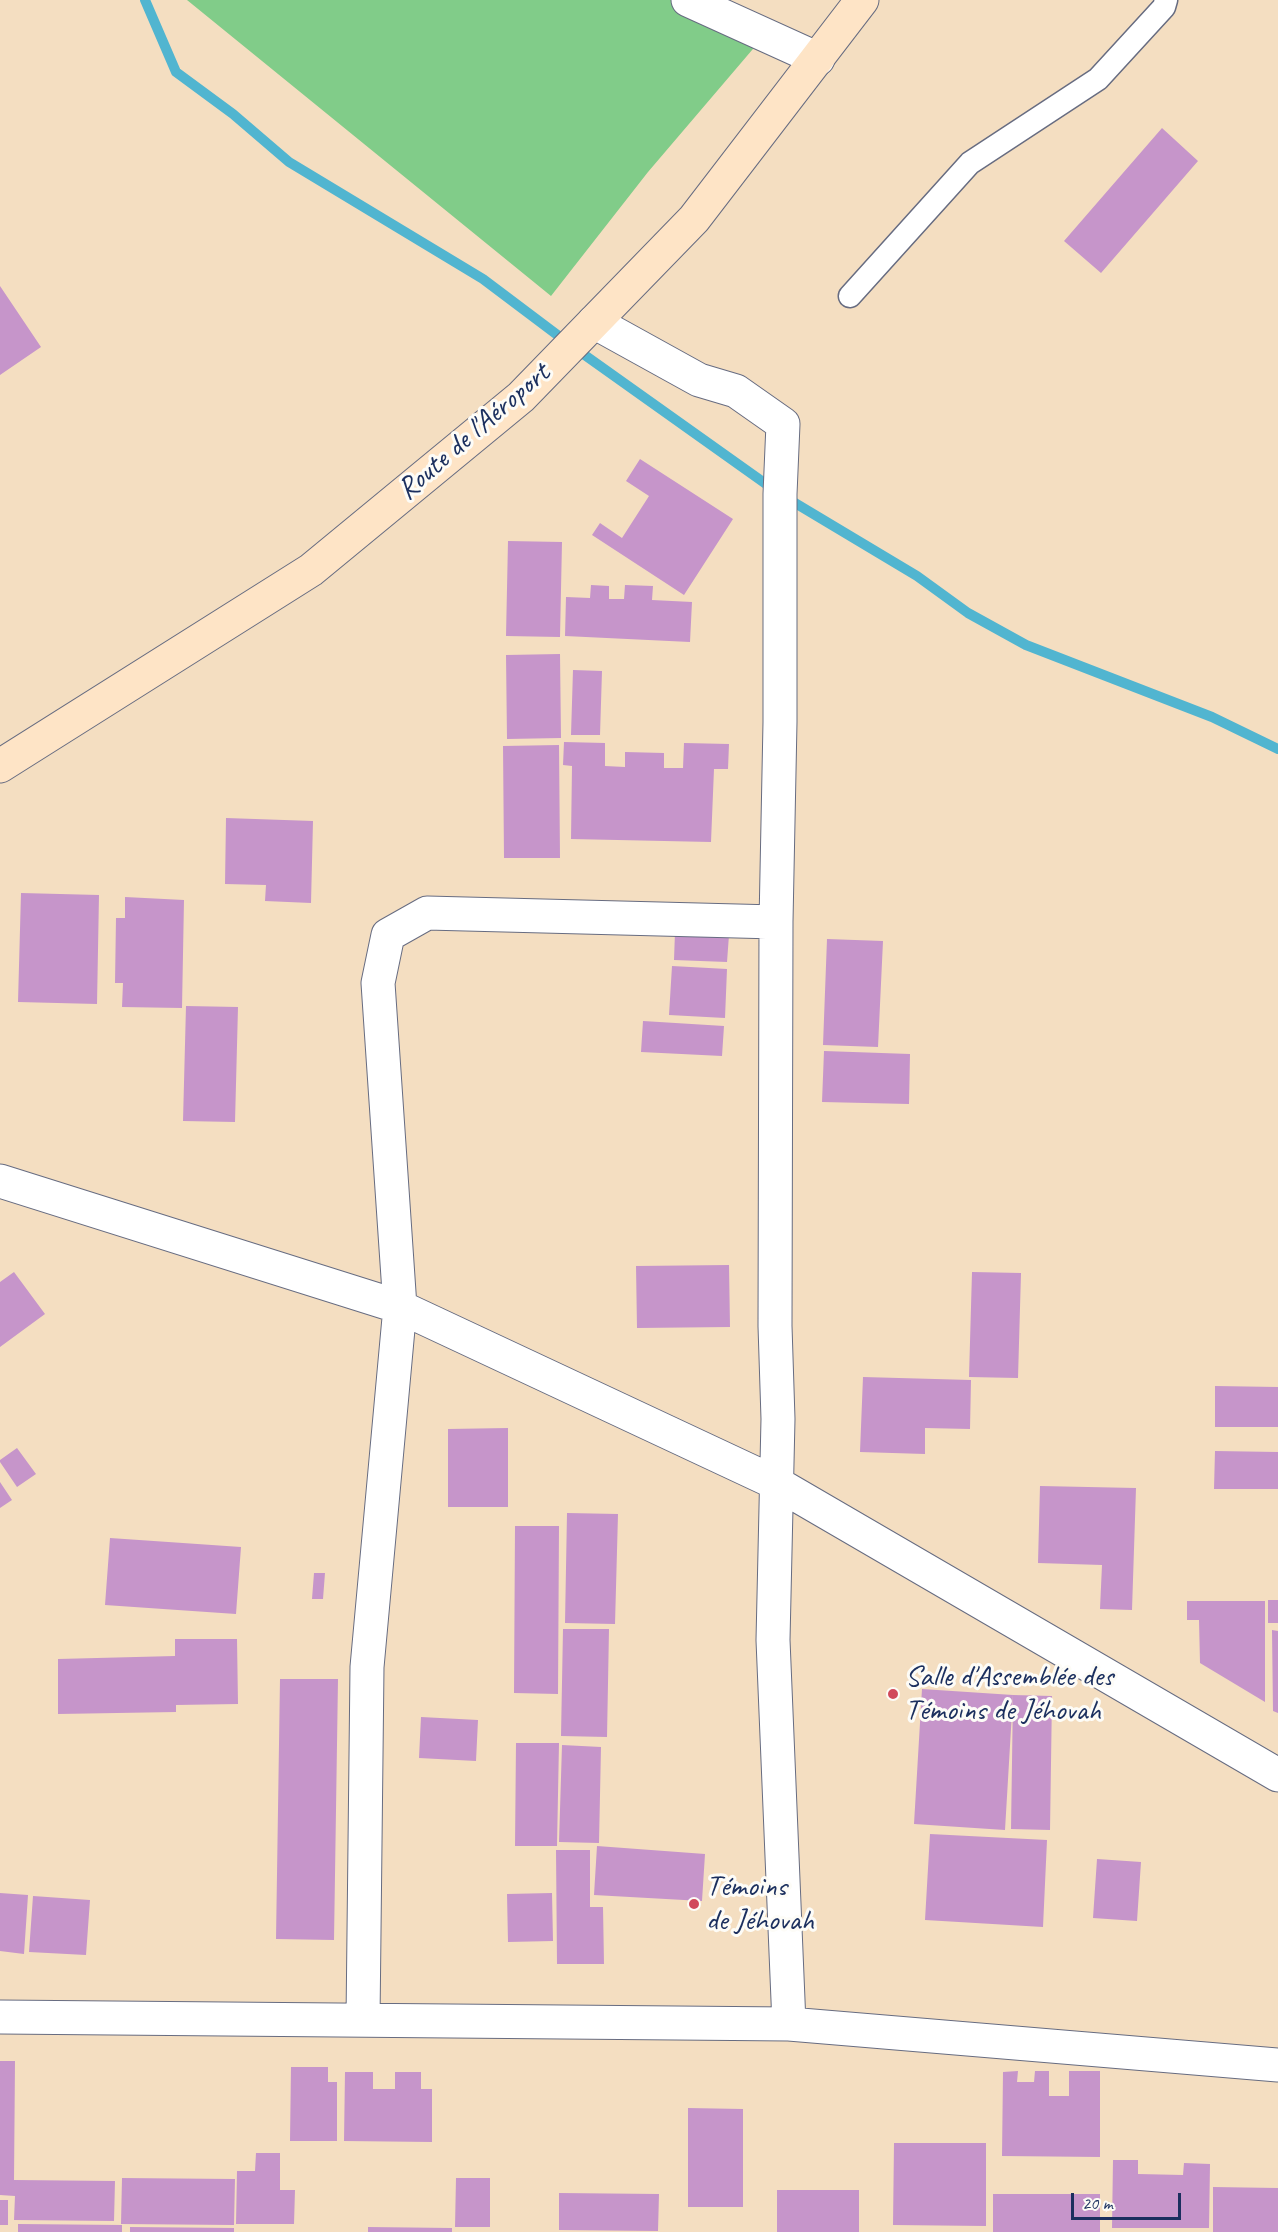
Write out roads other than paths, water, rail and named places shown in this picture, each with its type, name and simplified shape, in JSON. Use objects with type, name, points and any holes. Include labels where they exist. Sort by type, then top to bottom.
[{"type":"main road","name":"Route de l'Aéroport","points":[[0,766],[311,570],[521,397],[694,219],[862,0]]},
{"type":"street","points":[[688,0],[818,59]]},
{"type":"street","points":[[594,322],[699,380],[736,391],[783,424],[780,494],[780,722],[776,922],[775,1326],[778,1419],[773,1640],[789,2024]]},
{"type":"street","points":[[363,2020],[367,1667],[399,1307],[378,983],[388,935],[427,913],[776,922]]},
{"type":"street","points":[[0,1181],[399,1307],[776,1483],[1278,1775]]},
{"type":"street","points":[[0,2017],[789,2024],[1278,2065]]},
{"type":"lane","points":[[850,296],[970,163],[1098,79],[1164,7],[1166,0]]},
{"type":"waterway","points":[[145,0],[176,72],[233,114],[289,162],[483,279],[572,346],[780,494],[917,576],[968,613],[1026,645],[1212,717],[1278,749]]},
{"type":"place","name":"Salle d'Assemblée des Témoins de Jéhovah","points":[[893,1694]]},
{"type":"place","name":"Témoins de Jéhovah","points":[[694,1904]]}]
